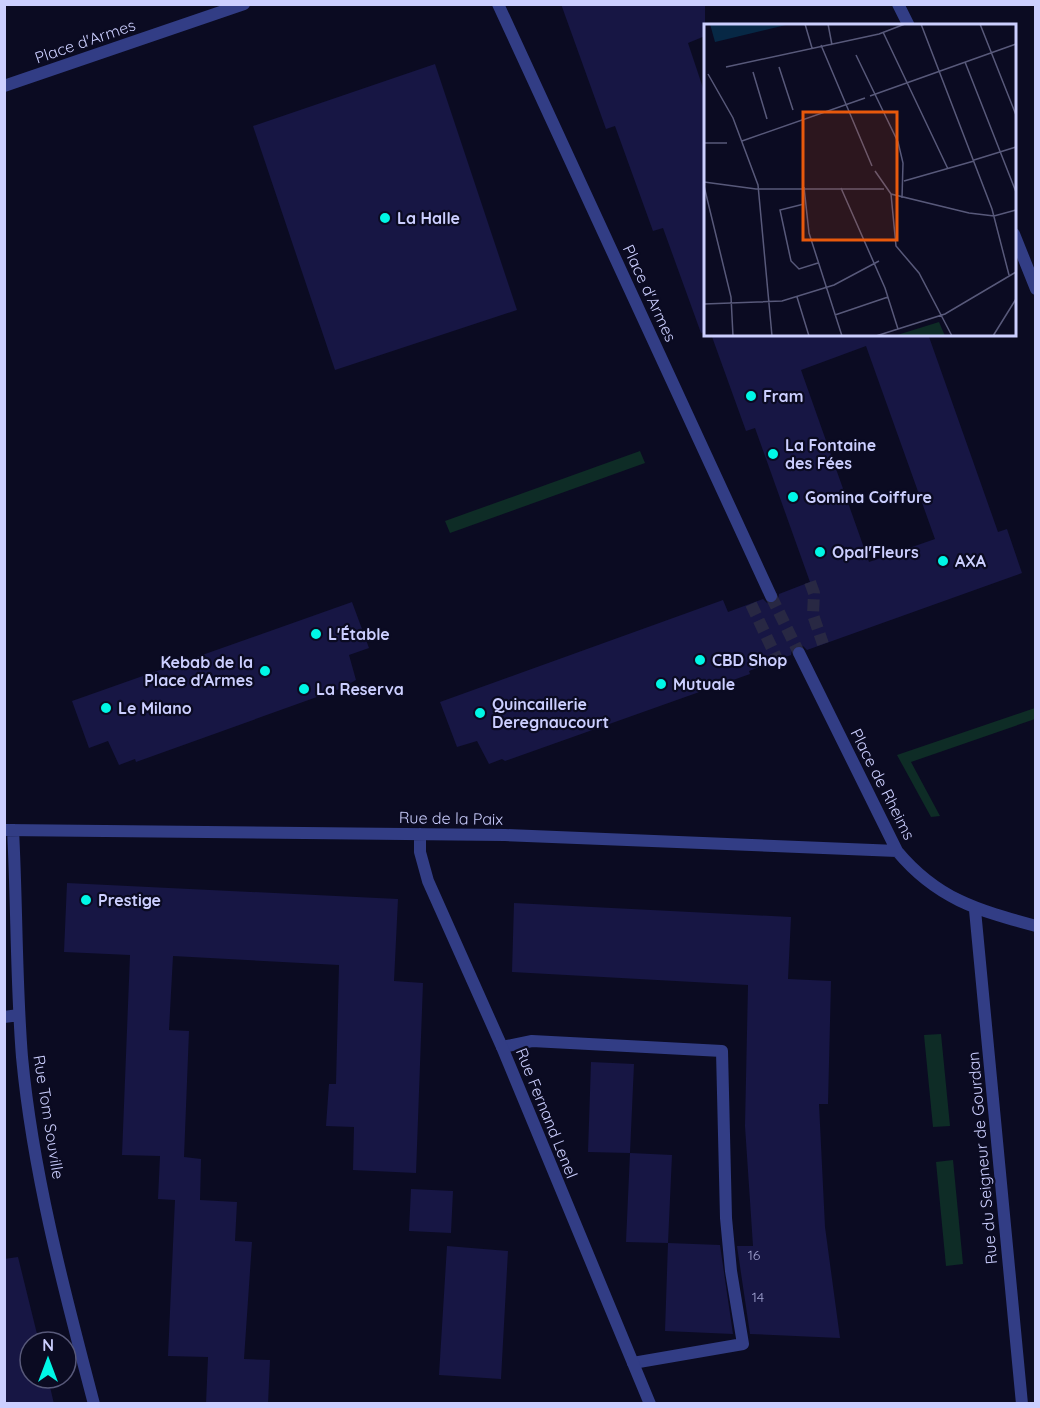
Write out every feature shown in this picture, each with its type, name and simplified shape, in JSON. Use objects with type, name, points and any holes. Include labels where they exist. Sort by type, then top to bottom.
[{"type":"street","name":"Place d'Armes","points":[[4,86],[244,4]]},
{"type":"street","name":"Place d'Armes","points":[[498,4],[771,596]]},
{"type":"street","points":[[898,4],[908,24]]},
{"type":"street","points":[[1016,239],[1035,289]]},
{"type":"street","name":"Place de Rheims","points":[[799,653],[897,851],[912,868],[942,893],[975,910],[1035,926]]},
{"type":"street","name":"Rue de la Paix","points":[[9,830],[505,834],[897,851]]},
{"type":"street","name":"Rue Tom Souville","points":[[9,830],[19,1015],[35,1149],[51,1234],[94,1404]]},
{"type":"street","name":"Rue Fernand Lenel","points":[[420,834],[420,852],[428,881],[502,1047],[650,1404]]},
{"type":"street","name":"Rue du Seigneur de Gourdan","points":[[975,910],[1022,1404]]},
{"type":"street","points":[[4,1017],[19,1015]]},
{"type":"street","points":[[502,1047],[532,1041],[722,1051],[725,1201],[731,1270],[743,1344],[633,1363]]},
{"type":"green space","points":[[640,451],[645,463],[450,533],[445,521]]},
{"type":"green space","points":[[1035,708],[1035,719],[911,762],[940,816],[931,817],[897,755]]},
{"type":"green space","points":[[941,1034],[950,1126],[933,1127],[924,1035]]},
{"type":"green space","points":[[953,1160],[963,1264],[946,1266],[936,1162]]},
{"type":"building","points":[[561,4],[705,4],[704,36],[688,43],[704,91],[704,332],[701,333],[663,228],[653,231],[615,126],[606,129]]},
{"type":"building","name":"La Halle","points":[[435,64],[517,310],[335,370],[253,126]]},
{"type":"building","points":[[712,336],[929,336],[998,532],[1007,529],[1022,573],[807,650],[803,646],[796,645],[791,655],[749,671],[750,674],[505,761],[502,759],[489,764],[477,741],[457,747],[440,702],[723,600],[728,612],[763,599],[767,603],[774,604],[779,594],[810,582],[755,428],[746,431]],"holes":[[[866,346],[935,539],[869,562],[801,370]]]},
{"type":"building","points":[[352,602],[369,648],[349,655],[356,680],[342,688],[136,762],[135,759],[119,765],[108,741],[89,748],[72,701]]},
{"type":"building","points":[[67,883],[398,899],[394,981],[423,983],[416,1173],[353,1170],[354,1127],[326,1126],[329,1084],[336,1084],[339,965],[173,956],[169,1030],[189,1031],[184,1157],[201,1159],[200,1200],[237,1202],[235,1241],[252,1242],[244,1359],[270,1360],[268,1404],[206,1404],[208,1357],[168,1356],[175,1200],[158,1199],[160,1156],[122,1155],[130,955],[64,952]]},
{"type":"building","points":[[514,903],[791,917],[788,979],[831,981],[828,1104],[819,1104],[825,1227],[840,1338],[750,1334],[737,1246],[753,1246],[745,1126],[748,985],[512,972]]},
{"type":"building","points":[[591,1062],[634,1064],[630,1153],[588,1152]]},
{"type":"building","points":[[630,1153],[672,1155],[668,1243],[626,1242]]},
{"type":"building","points":[[411,1189],[453,1191],[451,1233],[409,1231]]},
{"type":"building","points":[[668,1243],[720,1245],[733,1334],[665,1331]]},
{"type":"building","points":[[447,1246],[508,1251],[501,1379],[439,1375]]},
{"type":"building","points":[[18,1257],[36,1330],[18,1330],[18,1390],[51,1390],[54,1404],[4,1404],[4,1259]]},
{"type":"tunnel","points":[[810,582],[814,593],[813,615],[823,644]]},
{"type":"tunnel","points":[[771,596],[799,653]]},
{"type":"tunnel","points":[[751,604],[778,661]]},
{"type":"place","name":"La Halle","points":[[385,218]]},
{"type":"place","name":"Fram","points":[[751,396]]},
{"type":"place","name":"La Fontaine des Fées","points":[[773,454]]},
{"type":"place","name":"Gomina Coiffure","points":[[793,497]]},
{"type":"place","name":"Opal'Fleurs","points":[[820,552]]},
{"type":"place","name":"AXA","points":[[943,561]]},
{"type":"place","name":"L'Étable","points":[[316,634]]},
{"type":"place","name":"CBD Shop","points":[[700,660]]},
{"type":"place","name":"Kebab de la Place d'Armes","points":[[265,671]]},
{"type":"place","name":"Mutuale","points":[[661,684]]},
{"type":"place","name":"La Reserva","points":[[304,689]]},
{"type":"place","name":"Le Milano","points":[[106,708]]},
{"type":"place","name":"Quincaillerie Deregnaucourt","points":[[480,713]]},
{"type":"place","name":"Prestige","points":[[86,900]]}]
